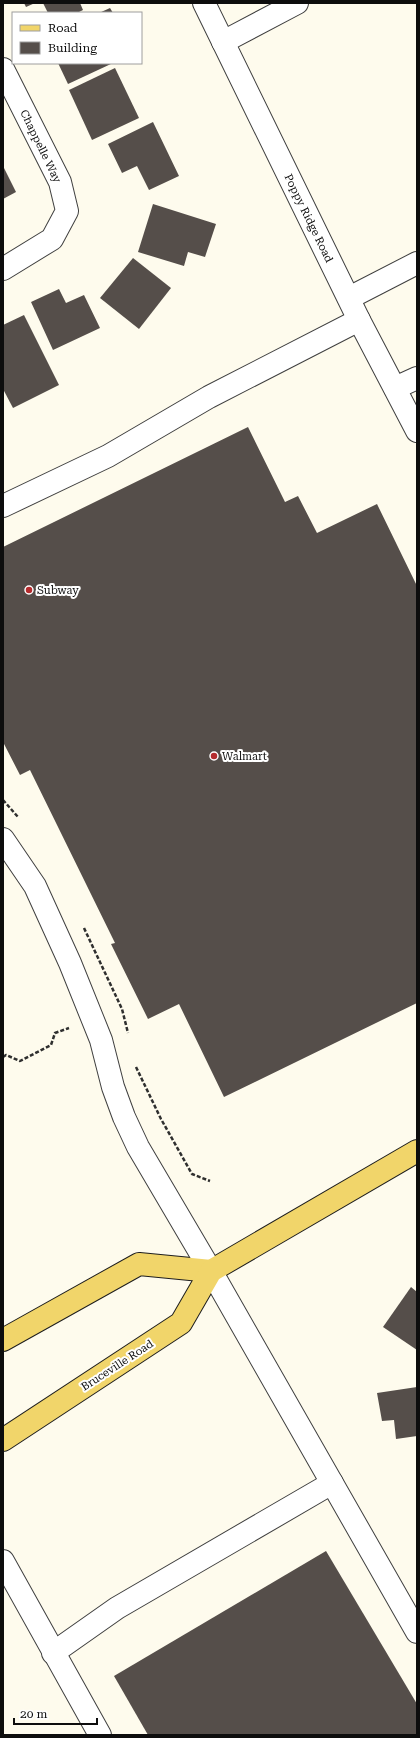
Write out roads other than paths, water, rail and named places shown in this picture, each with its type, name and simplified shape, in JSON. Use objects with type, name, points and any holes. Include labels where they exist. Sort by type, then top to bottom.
[{"type":"main road","points":[[3,1340],[139,1264],[211,1271],[417,1152]]},
{"type":"main road","name":"Bruceville Road","points":[[3,1440],[181,1323],[211,1271]]},
{"type":"street","name":"Poppy Ridge Road","points":[[204,3],[349,298],[417,431]]},
{"type":"street","points":[[223,42],[297,3]]},
{"type":"street","name":"Chappelle Way","points":[[3,69],[60,182],[67,211],[52,239],[3,269]]},
{"type":"street","points":[[349,298],[417,263]]},
{"type":"street","points":[[3,506],[108,456],[209,397],[360,320]]},
{"type":"street","points":[[395,388],[417,378]]},
{"type":"street","points":[[3,839],[35,886],[70,963],[101,1040],[113,1087],[124,1117],[138,1147],[211,1271],[417,1632]]},
{"type":"street","points":[[53,1653],[117,1608],[332,1483]]},
{"type":"street","points":[[3,1561],[100,1735]]},
{"type":"place","name":"Subway","points":[[29,590]]},
{"type":"place","name":"Walmart","points":[[214,756]]}]
